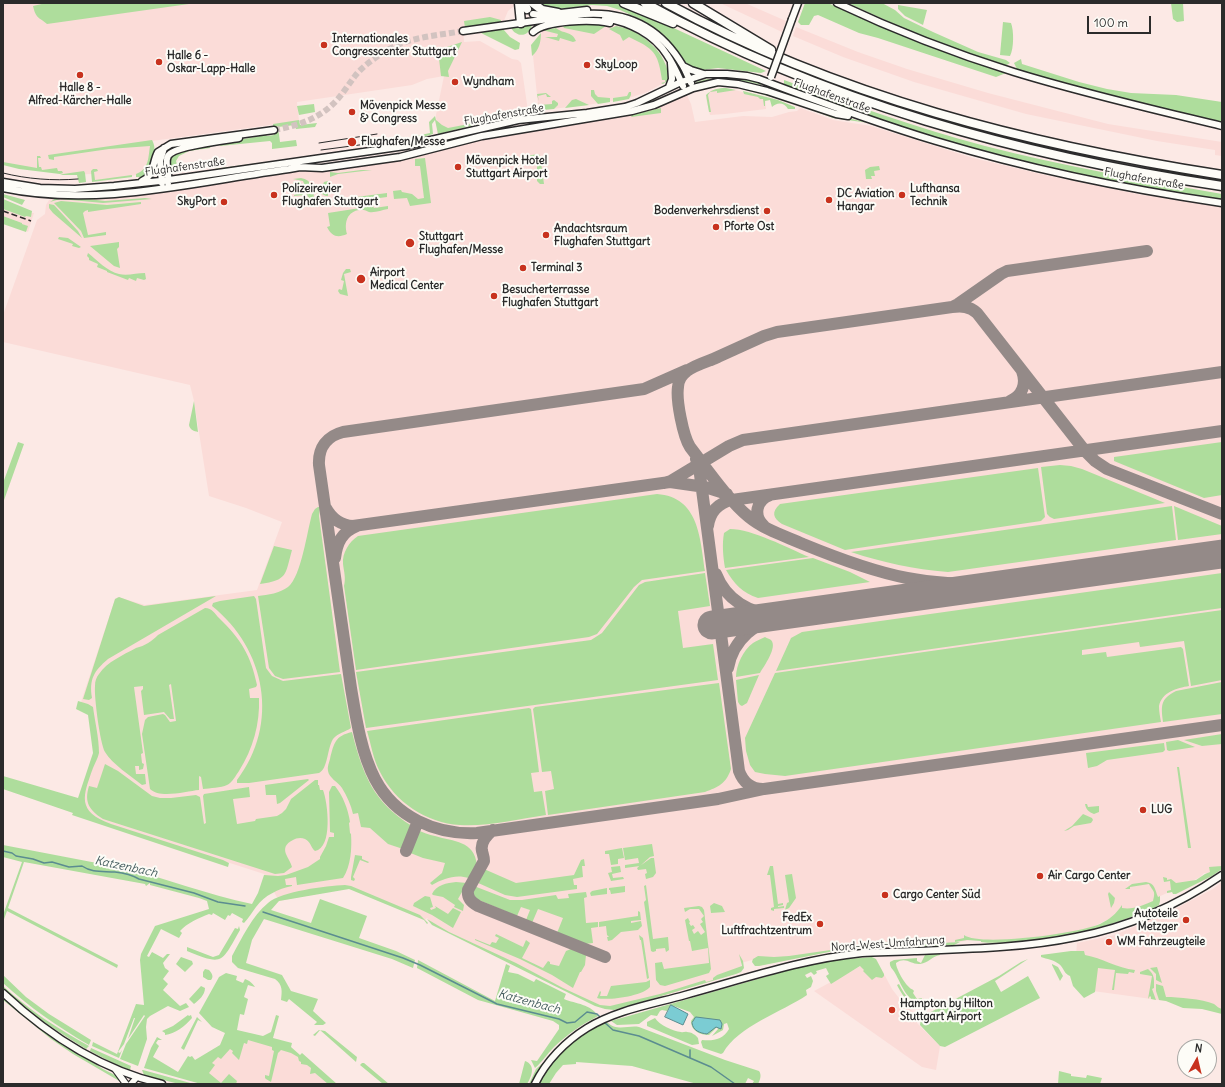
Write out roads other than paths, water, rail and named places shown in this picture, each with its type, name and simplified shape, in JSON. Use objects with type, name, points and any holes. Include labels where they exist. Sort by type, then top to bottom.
[{"type":"highway","points":[[518,3],[521,23]]},
{"type":"highway","points":[[533,3],[542,10],[558,13]]},
{"type":"highway","points":[[624,3],[671,23],[684,24]]},
{"type":"highway","points":[[646,3],[684,24],[739,50],[868,103],[989,139],[1083,162],[1222,186]]},
{"type":"highway","points":[[666,3],[776,56],[862,89],[923,110],[976,125],[1108,155],[1222,175]]},
{"type":"highway","points":[[693,3],[770,48],[776,56]]},
{"type":"main road","points":[[767,91],[798,3]]},
{"type":"main road","points":[[837,3],[913,37],[1014,72],[1222,126]]},
{"type":"main road","points":[[528,9],[543,15],[585,10],[604,10],[617,12],[630,17],[652,30],[664,40],[683,66],[693,88]]},
{"type":"main road","points":[[463,31],[598,13],[636,21]]},
{"type":"main road","points":[[572,16],[597,16],[609,18],[623,22],[646,33],[667,54],[685,91]]},
{"type":"main road","points":[[533,32],[544,26],[585,21],[604,22],[637,29]]},
{"type":"main road","points":[[669,87],[672,79],[671,62]]},
{"type":"main road","points":[[683,66],[706,74]]},
{"type":"main road","name":"Flughafenstraße","points":[[3,182],[54,189],[75,189],[135,184],[418,144],[518,120],[587,113],[625,107],[689,79],[706,74],[727,74],[770,80],[833,108],[936,142],[1046,170],[1148,191],[1222,202]]},
{"type":"main road","name":"Flughafenstraße","points":[[3,188],[40,194],[80,196],[102,195],[165,188],[294,168],[322,168],[337,166],[412,154],[454,142],[490,135],[632,111],[654,105],[693,88],[718,82],[728,82],[767,91],[836,114],[879,123]]},
{"type":"main road","points":[[135,184],[146,179],[150,175],[156,154],[171,144],[274,130],[173,151],[168,155],[167,159],[169,180],[165,188]]},
{"type":"main road","points":[[164,148],[160,160],[162,180],[165,188]]},
{"type":"main road","points":[[337,166],[343,155]]},
{"type":"main road","name":"Nord-West-Umfahrung","points":[[535,1084],[567,1042],[578,1033],[613,1016],[776,969],[818,959],[862,953],[1033,944],[1092,934],[1117,927],[1161,910],[1222,875]]},
{"type":"main road","points":[[3,993],[56,1035],[87,1054],[137,1081],[162,1084]]},
{"type":"main road","name":"Nord-West-Umfahrung","points":[[538,1084],[545,1069]]},
{"type":"street","points":[[115,1069],[126,1084]]},
{"type":"street","points":[[131,1084],[137,1081]]},
{"type":"water","points":[[671,1005],[688,1014],[683,1025],[665,1017]]},
{"type":"water","points":[[696,1017],[720,1020],[722,1024],[721,1029],[716,1027],[707,1034],[699,1032],[695,1030],[692,1023]]},
{"type":"waterway","name":"Katzenbach","points":[[3,851],[44,863],[52,862],[69,867],[82,866],[94,871],[115,872],[134,876],[139,879],[194,893],[218,902],[245,906]]},
{"type":"waterway","name":"Katzenbach","points":[[263,912],[403,958],[497,1004],[559,1019],[567,1023],[575,1022],[587,1012],[597,1014],[602,1019]]},
{"type":"waterway","name":"Katzenbach","points":[[604,1022],[613,1030],[639,1036],[711,1067],[735,1084]]},
{"type":"waterway","name":"Katzenbach","points":[[690,1050],[690,1058]]},
{"type":"tunnel","points":[[274,130],[290,127],[319,115],[332,105],[355,76],[367,64],[390,48],[420,38],[463,31]]},
{"type":"tram line","points":[[319,143],[377,134]]},
{"type":"tram line","points":[[321,150],[405,139]]},
{"type":"tram line","points":[[3,173],[40,179],[78,179]]},
{"type":"railway","points":[[3,211],[31,221]]},
{"type":"place","name":"Internationales Congresscenter Stuttgart","points":[[324,45]]},
{"type":"place","name":"Halle 6 - Oskar-Lapp-Halle","points":[[159,62]]},
{"type":"place","name":"SkyLoop","points":[[587,65]]},
{"type":"place","name":"Halle 8 - Alfred-Kärcher-Halle","points":[[80,75]]},
{"type":"place","name":"Wyndham","points":[[455,82]]},
{"type":"place","name":"Mövenpick Messe & Congress","points":[[352,112]]},
{"type":"place","name":"Flughafen/Messe","points":[[352,142]]},
{"type":"place","name":"Mövenpick Hotel Stuttgart Airport","points":[[458,167]]},
{"type":"place","name":"Polizeirevier Flughafen Stuttgart","points":[[274,195]]},
{"type":"place","name":"Lufthansa Technik","points":[[902,195]]},
{"type":"place","name":"DC Aviation Hangar","points":[[829,200]]},
{"type":"place","name":"SkyPort","points":[[224,202]]},
{"type":"place","name":"Bodenverkehrsdienst","points":[[767,211]]},
{"type":"place","name":"Pforte Ost","points":[[716,227]]},
{"type":"place","name":"Andachtsraum Flughafen Stuttgart","points":[[546,235]]},
{"type":"place","name":"Stuttgart Flughafen/Messe","points":[[410,243]]},
{"type":"place","name":"Terminal 3","points":[[523,268]]},
{"type":"place","name":"Airport Medical Center","points":[[361,279]]},
{"type":"place","name":"Besucherterrasse Flughafen Stuttgart","points":[[494,296]]},
{"type":"place","name":"LUG","points":[[1143,810]]},
{"type":"place","name":"Air Cargo Center","points":[[1040,876]]},
{"type":"place","name":"Cargo Center Süd","points":[[885,895]]},
{"type":"place","name":"Autoteile Metzger","points":[[1186,920]]},
{"type":"place","name":"FedEx Luftfrachtzentrum","points":[[820,924]]},
{"type":"place","name":"WM Fahrzeugteile","points":[[1109,942]]},
{"type":"place","name":"Hampton by Hilton Stuttgart Airport","points":[[892,1010]]}]
